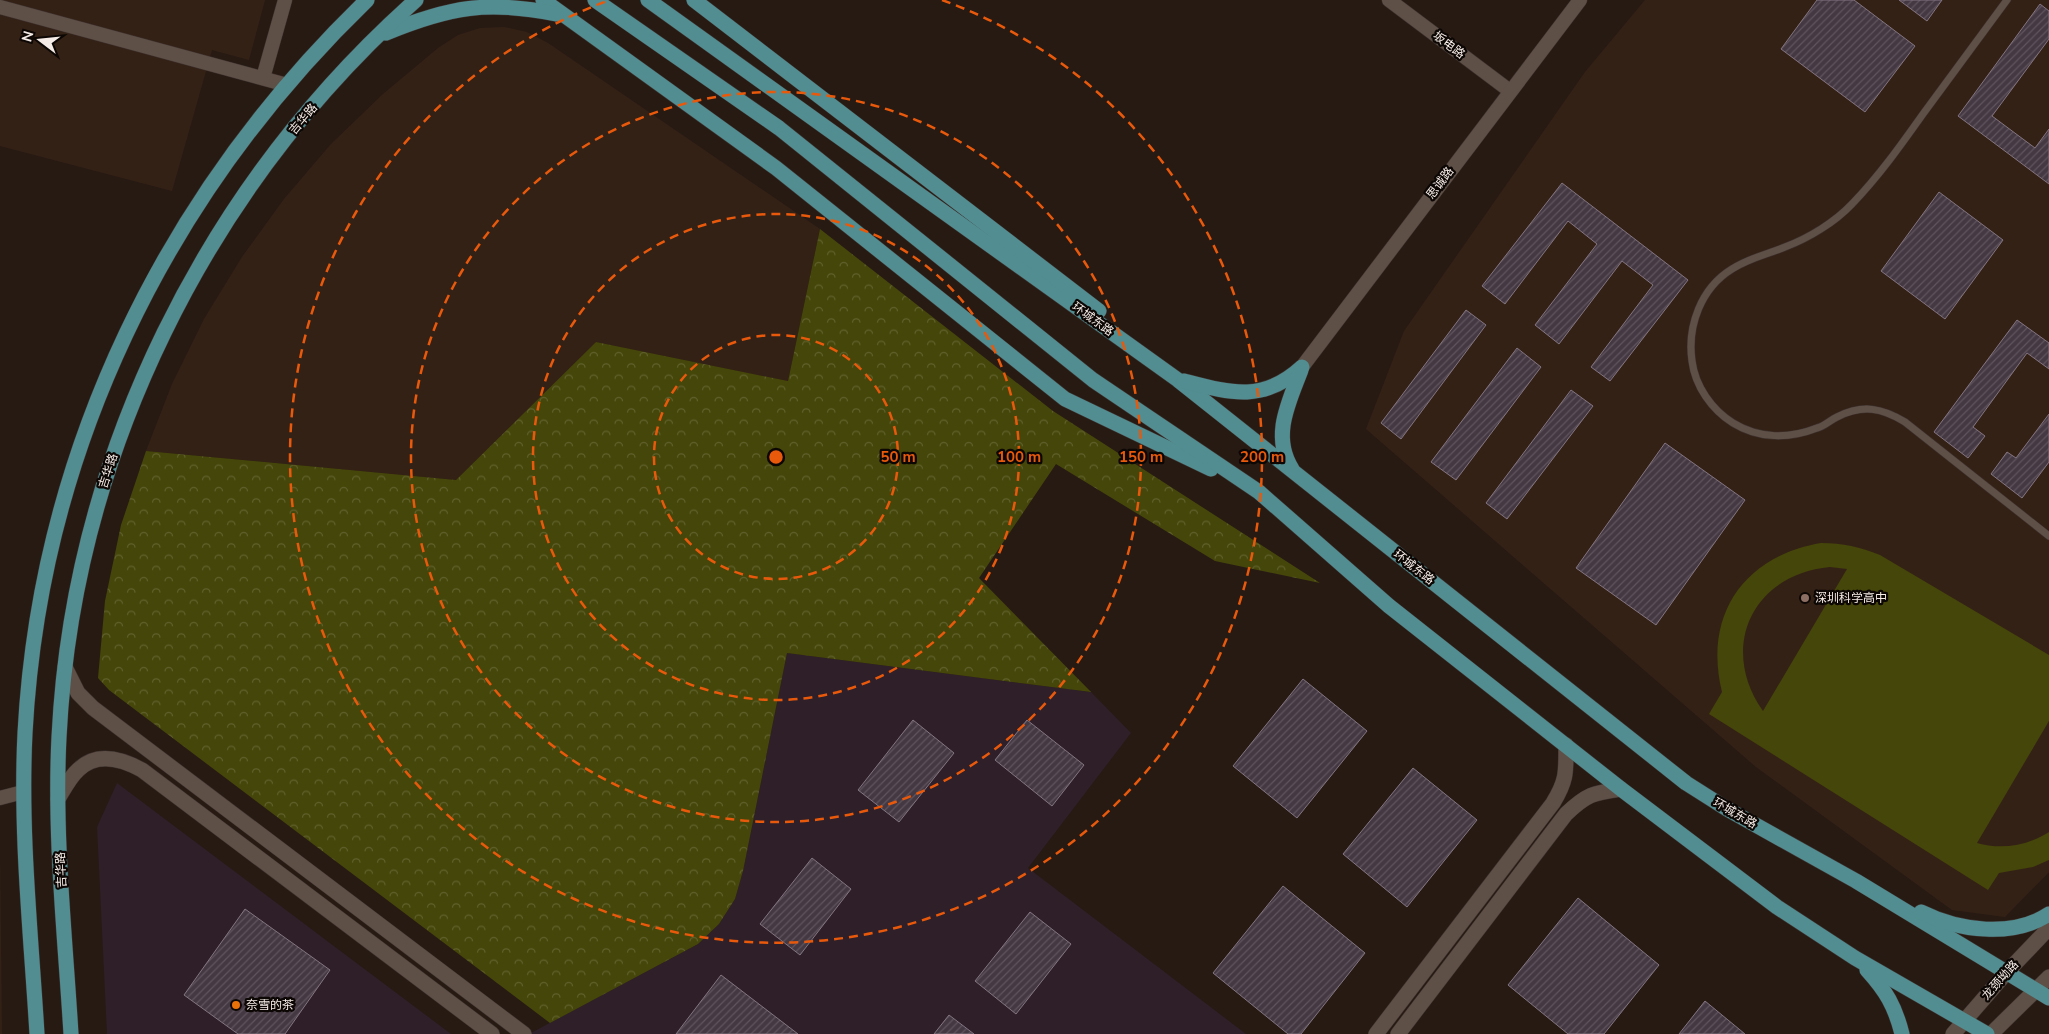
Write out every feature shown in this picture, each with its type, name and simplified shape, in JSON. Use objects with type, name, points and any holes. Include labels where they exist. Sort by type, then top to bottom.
[{"type":"main road","points":[[37,1034],[24,792],[28,687],[42,592],[63,500],[93,409],[131,322],[176,238],[229,158],[287,85],[320,47],[367,0]]},
{"type":"main road","name":"吉华路","points":[[71,1034],[58,799],[59,736],[65,667],[75,599],[96,509],[125,421],[161,336],[206,255],[257,178],[314,106],[377,37],[416,0]]},
{"type":"main road","points":[[543,0],[776,168],[1065,399],[1259,492]]},
{"type":"main road","points":[[595,0],[779,128],[1093,380],[1259,492],[1389,606],[1621,789],[1777,907],[1855,958],[1987,1034]]},
{"type":"main road","name":"环城东路","points":[[648,0],[1178,380],[1686,783],[1727,809],[1856,881],[2042,994]]},
{"type":"main road","points":[[694,0],[949,194],[1114,323],[1178,380],[1226,392],[1251,393],[1279,384],[1302,367]]},
{"type":"main road","points":[[377,37],[437,12],[477,4],[504,3],[538,8],[576,23]]},
{"type":"main road","points":[[1295,472],[1284,452],[1282,431],[1286,409],[1302,367]]},
{"type":"main road","points":[[1856,881],[1926,915],[1965,927],[1992,929],[2014,927],[2039,920],[2049,914]]},
{"type":"main road","points":[[1855,958],[1888,995],[1902,1034]]},
{"type":"street","points":[[263,78],[285,0]]},
{"type":"street","name":"坂电路","points":[[1389,0],[1510,90]]},
{"type":"street","name":"思诚路","points":[[1302,367],[1580,0]]},
{"type":"street","points":[[0,7],[287,85]]},
{"type":"street","points":[[65,667],[78,693],[93,708],[524,1034]]},
{"type":"street","points":[[1376,1034],[1553,803],[1561,789],[1566,774],[1566,745]]},
{"type":"street","points":[[58,799],[77,770],[88,762],[107,758],[125,760],[142,770],[492,1034]]},
{"type":"street","points":[[1398,1034],[1566,814],[1580,801],[1594,793],[1621,789]]},
{"type":"street","points":[[0,798],[24,792]]},
{"type":"street","name":"龙颈坳路","points":[[1952,1034],[2049,928]]},
{"type":"street","points":[[1991,1034],[2042,994],[2049,977]]},
{"type":"lane","points":[[2007,0],[1875,180],[1850,207],[1820,230],[1787,247],[1752,259],[1731,269],[1714,284],[1701,302],[1693,324],[1690,346],[1693,369],[1702,390],[1715,408],[1733,422],[1753,432],[1776,436],[1798,435],[1820,428],[1837,417],[1854,410],[1872,409],[1890,413],[1905,422],[2049,536]]},
{"type":"shaded area","points":[[0,0],[265,0],[249,60],[212,50],[172,191],[0,146]]},
{"type":"shaded area","name":"深圳科学高中","points":[[1645,0],[2049,0],[2049,872],[2005,917],[1952,910],[1756,767],[1366,429],[1404,331],[1585,72]]},
{"type":"shaded area","points":[[504,27],[527,32],[548,43],[820,229],[788,381],[596,342],[456,480],[146,451],[172,384],[204,319],[242,257],[284,199],[331,144],[383,94],[438,48],[458,35],[480,28]]},
{"type":"shaded area","points":[[787,653],[1091,692],[1131,733],[1028,868],[1246,1034],[529,1034],[698,944],[719,924],[735,899],[743,871]]},
{"type":"shaded area","points":[[117,783],[451,1034],[107,1034],[97,827]]},
{"type":"shaded area","points":[[0,847],[2,1034],[0,1034]]},
{"type":"green space","points":[[820,229],[1053,411],[1320,583],[1215,561],[1056,464],[979,578],[1091,692],[787,653],[743,871],[735,899],[719,924],[698,944],[550,1023],[109,690],[98,678],[105,601],[121,525],[146,451],[456,480],[596,342],[788,381]]},
{"type":"green space","points":[[1821,543],[1829,543],[1851,546],[1880,555],[2049,655],[2049,721],[1977,843],[1995,846],[2014,845],[2032,841],[2049,832],[2049,860],[2033,867],[1999,873],[1988,890],[1709,714],[1722,692],[1718,664],[1719,638],[1725,614],[1736,594],[1751,576],[1770,561],[1794,550]],"holes":[[[1830,567],[1847,569],[1763,711],[1750,687],[1744,662],[1744,639],[1751,618],[1763,599],[1781,583],[1803,573]]]},
{"type":"building","points":[[1817,0],[1854,0],[1915,46],[1865,112],[1781,49]]},
{"type":"building","points":[[1899,0],[1942,0],[1927,21]]},
{"type":"building","points":[[2040,4],[2049,11],[2049,39],[1992,116],[2035,148],[2049,129],[2049,184],[1958,116]]},
{"type":"building","points":[[1562,183],[1688,280],[1610,381],[1591,367],[1653,285],[1622,261],[1559,344],[1535,325],[1597,244],[1568,221],[1505,304],[1482,286]]},
{"type":"building","points":[[1939,192],[2003,240],[1945,319],[1881,271]]},
{"type":"building","points":[[1466,310],[1486,325],[1401,439],[1381,423]]},
{"type":"building","points":[[2017,320],[2049,343],[2049,369],[2027,353],[1973,427],[1985,436],[1968,458],[1934,432]]},
{"type":"building","points":[[1517,348],[1541,367],[1456,480],[1431,462]]},
{"type":"building","points":[[1571,390],[1593,406],[1507,519],[1486,503]]},
{"type":"building","points":[[2049,414],[2049,462],[2022,498],[1991,474],[2007,452],[2016,458]]},
{"type":"building","points":[[1665,443],[1745,500],[1656,625],[1576,568]]},
{"type":"building","points":[[1303,679],[1367,731],[1297,818],[1233,766]]},
{"type":"building","points":[[913,720],[954,753],[899,822],[858,790]]},
{"type":"building","points":[[1027,720],[1084,765],[1052,806],[995,760]]},
{"type":"building","points":[[1413,768],[1477,820],[1407,907],[1343,854]]},
{"type":"building","points":[[812,858],[851,889],[800,955],[760,924]]},
{"type":"building","points":[[1283,886],[1365,953],[1301,1034],[1288,1034],[1213,973]]},
{"type":"building","points":[[1578,898],[1659,965],[1604,1034],[1568,1034],[1508,985]]},
{"type":"building","points":[[245,909],[330,970],[285,1034],[238,1034],[184,995]]},
{"type":"building","points":[[1030,912],[1071,944],[1016,1014],[975,981]]},
{"type":"building","points":[[721,975],[798,1034],[676,1034]]},
{"type":"building","points":[[1705,1001],[1745,1034],[1679,1034]]},
{"type":"building","points":[[949,1015],[974,1034],[934,1034]]},
{"type":"place","name":"深圳科学高中","points":[[1805,598]]},
{"type":"place","name":"奈雪的茶","points":[[236,1005]]}]
